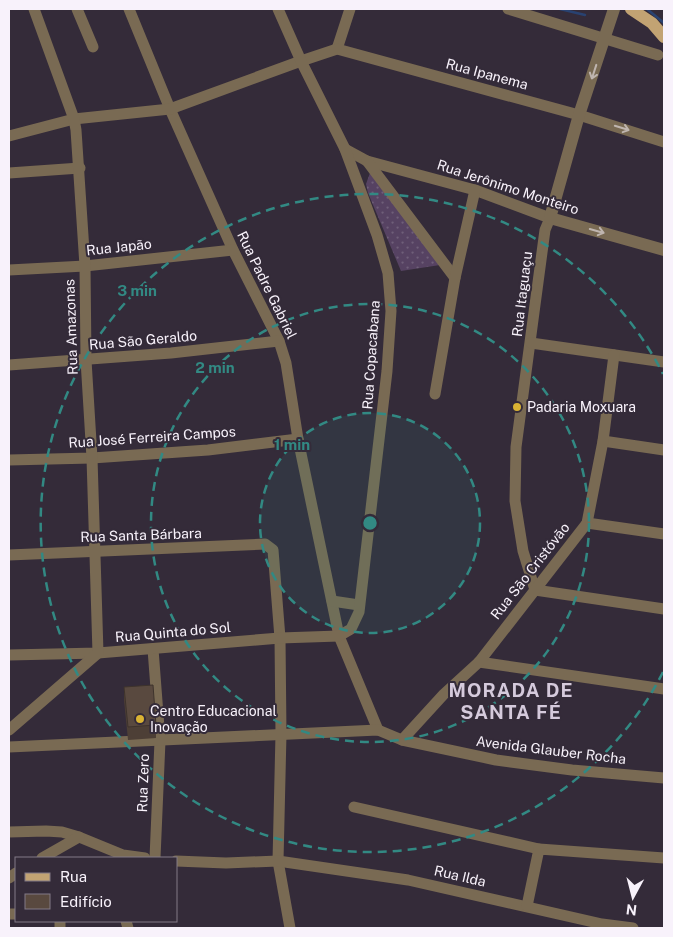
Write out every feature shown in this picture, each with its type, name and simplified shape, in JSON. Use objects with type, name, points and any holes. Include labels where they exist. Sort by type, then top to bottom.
[{"type":"main road","points":[[631,9],[652,23],[664,37]]},
{"type":"street","name":"Rua Amazonas","points":[[34,9],[74,119],[80,168],[98,653]]},
{"type":"street","points":[[76,9],[93,47]]},
{"type":"street","name":"Rua Padre Gabriel","points":[[129,9],[170,109],[233,250],[279,341],[286,363],[298,439],[339,636],[378,730]]},
{"type":"street","name":"Rua Copacabana","points":[[278,9],[301,61],[345,148],[377,235],[388,273],[391,311],[387,371],[359,605],[356,621],[351,629],[339,636]]},
{"type":"street","points":[[9,136],[74,119],[170,109],[337,49],[350,9]]},
{"type":"street","points":[[508,9],[658,54]]},
{"type":"street","name":"Rua Itaguaçu","points":[[535,590],[523,551],[515,501],[516,447],[546,230],[579,116],[614,9]]},
{"type":"street","name":"Rua Ipanema","points":[[337,49],[579,116],[664,142]]},
{"type":"street","name":"Rua Jerônimo Monteiro","points":[[345,148],[368,161],[475,190],[550,218],[664,250]]},
{"type":"street","points":[[368,161],[455,278]]},
{"type":"street","points":[[9,174],[80,168]]},
{"type":"street","points":[[435,394],[455,278],[475,190]]},
{"type":"street","name":"Rua Japão","points":[[9,270],[85,266],[233,250]]},
{"type":"street","name":"Rua São Geraldo","points":[[9,364],[171,353],[279,341]]},
{"type":"street","points":[[531,343],[664,362]]},
{"type":"street","name":"Rua São Cristóvão","points":[[402,740],[444,694],[479,662],[586,523],[603,441],[614,355]]},
{"type":"street","name":"Rua José Ferreira Campos","points":[[9,460],[92,458],[208,450],[298,439]]},
{"type":"street","points":[[603,441],[664,450]]},
{"type":"street","points":[[586,523],[664,534]]},
{"type":"street","name":"Rua Santa Bárbara","points":[[9,555],[94,553],[266,544],[273,550],[280,638]]},
{"type":"street","points":[[535,590],[664,608]]},
{"type":"street","points":[[332,601],[359,605]]},
{"type":"street","name":"Rua Quinta do Sol","points":[[9,654],[98,653],[280,638],[339,636]]},
{"type":"street","points":[[280,638],[281,734],[278,861],[290,928]]},
{"type":"street","name":"Rua Zero","points":[[153,649],[160,740],[155,857]]},
{"type":"street","points":[[9,730],[98,653]]},
{"type":"street","points":[[479,662],[664,689]]},
{"type":"street","points":[[9,747],[378,730]]},
{"type":"street","name":"Avenida Glauber Rocha","points":[[378,730],[402,740],[496,760],[572,770],[664,778]]},
{"type":"street","points":[[354,807],[539,849],[664,858]]},
{"type":"street","points":[[9,832],[46,830],[79,837],[123,857]]},
{"type":"street","points":[[44,857],[79,837]]},
{"type":"street","points":[[527,906],[539,849]]},
{"type":"street","name":"Rua Ilda","points":[[178,861],[226,863],[278,861],[408,880],[527,906],[602,926],[633,928]]},
{"type":"shaded area","points":[[370,173],[440,265],[401,271],[368,193],[366,184]]},
{"type":"building","name":"Centro Educacional Inovação","points":[[153,685],[156,725],[128,727],[124,687]]},
{"type":"waterway","points":[[560,9],[585,15]]},
{"type":"waterway","points":[[647,9],[664,23]]},
{"type":"place","name":"Padaria Moxuara","points":[[517,407]]},
{"type":"place","name":"Centro Educacional Inovação","points":[[140,719]]},
{"type":"district","name":"MORADA DE SANTA FÉ","points":[[511,701]]}]
